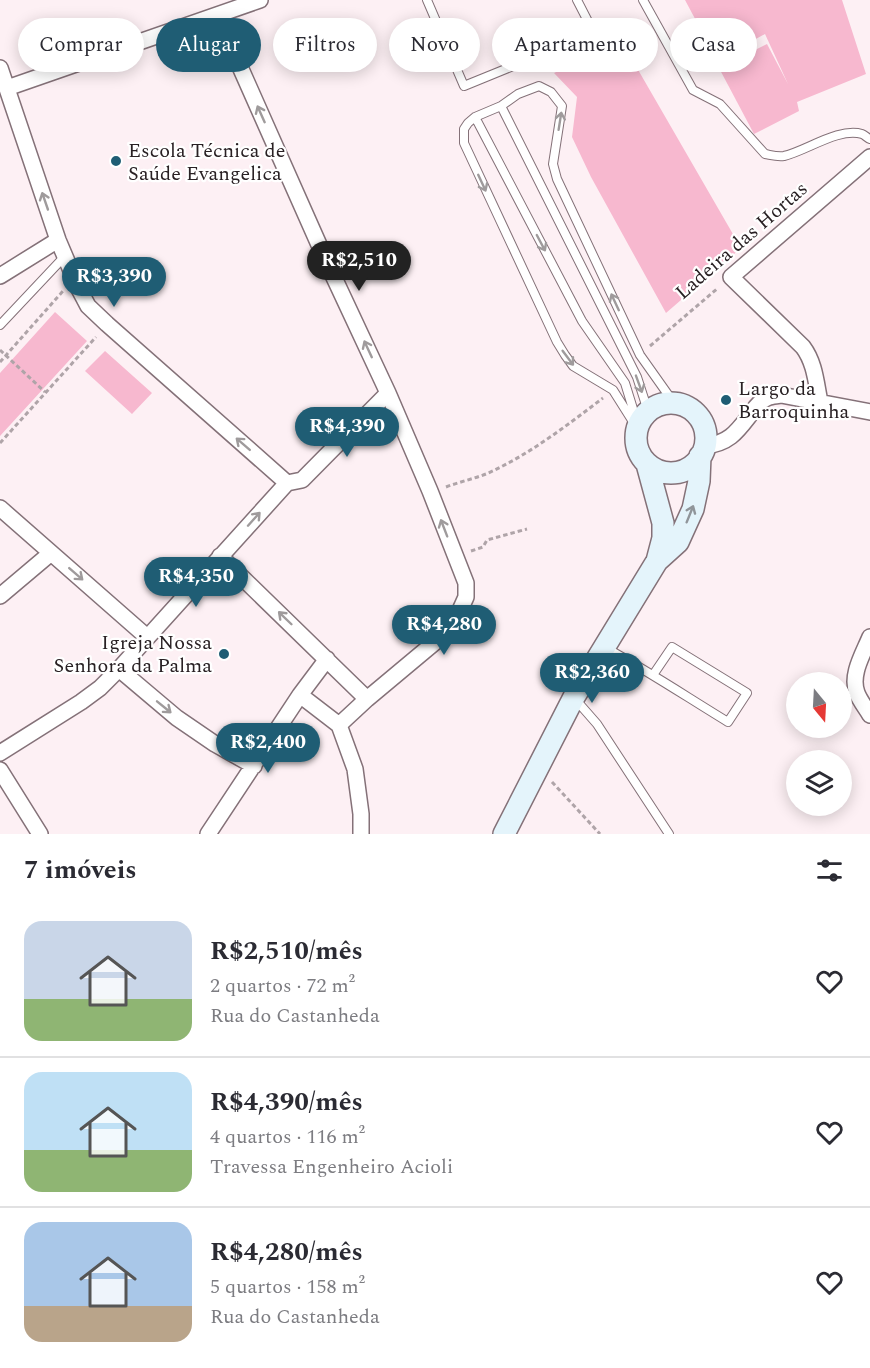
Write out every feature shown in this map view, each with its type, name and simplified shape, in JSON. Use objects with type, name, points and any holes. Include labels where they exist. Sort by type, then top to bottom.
[{"type":"street","points":[[7,88],[260,0]]},
{"type":"street","points":[[217,15],[324,256],[388,393],[466,583],[466,597],[457,617],[440,638],[339,725]]},
{"type":"street","points":[[0,68],[58,240],[88,306],[287,483]]},
{"type":"street","name":"Ladeira das Hortas","points":[[731,277],[870,157]]},
{"type":"street","points":[[0,276],[58,240]]},
{"type":"street","points":[[731,277],[809,355],[820,402]]},
{"type":"street","points":[[0,753],[100,688],[287,483],[302,480],[388,393]]},
{"type":"street","points":[[657,561],[678,542],[693,509],[699,481],[703,451],[706,436],[698,416],[690,409],[674,403],[663,404],[641,422],[635,438],[637,448],[647,464],[665,473],[685,470],[694,464],[703,451],[726,441],[735,434],[767,397],[781,395],[870,412]]},
{"type":"street","points":[[504,834],[574,697],[657,561],[663,538],[663,523],[647,464]]},
{"type":"street","points":[[0,508],[147,637]]},
{"type":"street","points":[[0,596],[51,553]]},
{"type":"street","points":[[220,556],[367,699]]},
{"type":"street","points":[[870,637],[856,674],[855,685],[870,715]]},
{"type":"street","points":[[208,834],[327,659]]},
{"type":"street","points":[[119,669],[177,717],[215,744],[254,766]]},
{"type":"street","points":[[300,696],[339,725],[355,769],[361,814],[361,834]]},
{"type":"street","points":[[0,770],[40,834]]},
{"type":"lane","points":[[427,0],[464,86],[594,33],[577,0]]},
{"type":"lane","points":[[643,0],[693,90],[720,104],[765,154],[783,156],[835,136],[848,134],[861,134],[870,139]]},
{"type":"lane","points":[[641,422],[613,390],[573,366],[557,342],[464,143],[464,129],[475,117],[501,106],[518,94],[539,86],[551,92],[562,106],[553,164],[557,179],[640,355],[674,403]]},
{"type":"lane","points":[[501,106],[637,377],[641,422]]},
{"type":"lane","points":[[475,117],[582,321],[625,383],[641,422]]},
{"type":"lane","points":[[0,325],[65,256]]},
{"type":"lane","points":[[605,647],[728,722],[747,693],[672,648],[653,675]]},
{"type":"lane","points":[[574,697],[597,724],[669,834]]},
{"type":"path","name":"Ladeira das Hortas","points":[[640,355],[731,277]]},
{"type":"path","points":[[0,362],[74,279]]},
{"type":"path","points":[[0,443],[107,324]]},
{"type":"path","points":[[0,350],[45,392]]},
{"type":"path","points":[[430,492],[485,475],[525,454],[613,390]]},
{"type":"path","points":[[455,555],[483,547],[487,540],[527,529]]},
{"type":"path","points":[[539,767],[600,834]]},
{"type":"shaded area","points":[[685,0],[842,0],[866,74],[797,102],[799,111],[754,134],[721,72],[757,72],[757,49],[767,44],[788,84],[765,34],[757,38],[757,18],[695,18]]},
{"type":"shaded area","points":[[639,72],[741,248],[666,313],[591,177],[572,137],[577,97],[554,73]]},
{"type":"shaded area","points":[[55,312],[87,341],[0,436],[0,373]]},
{"type":"shaded area","points":[[105,351],[152,393],[132,414],[85,371]]},
{"type":"place","name":"Escola Técnica de Saúde Evangelica","points":[[116,161]]},
{"type":"place","name":"Largo da Barroquinha","points":[[726,400]]},
{"type":"place","name":"Igreja Nossa Senhora da Palma","points":[[224,654]]}]
